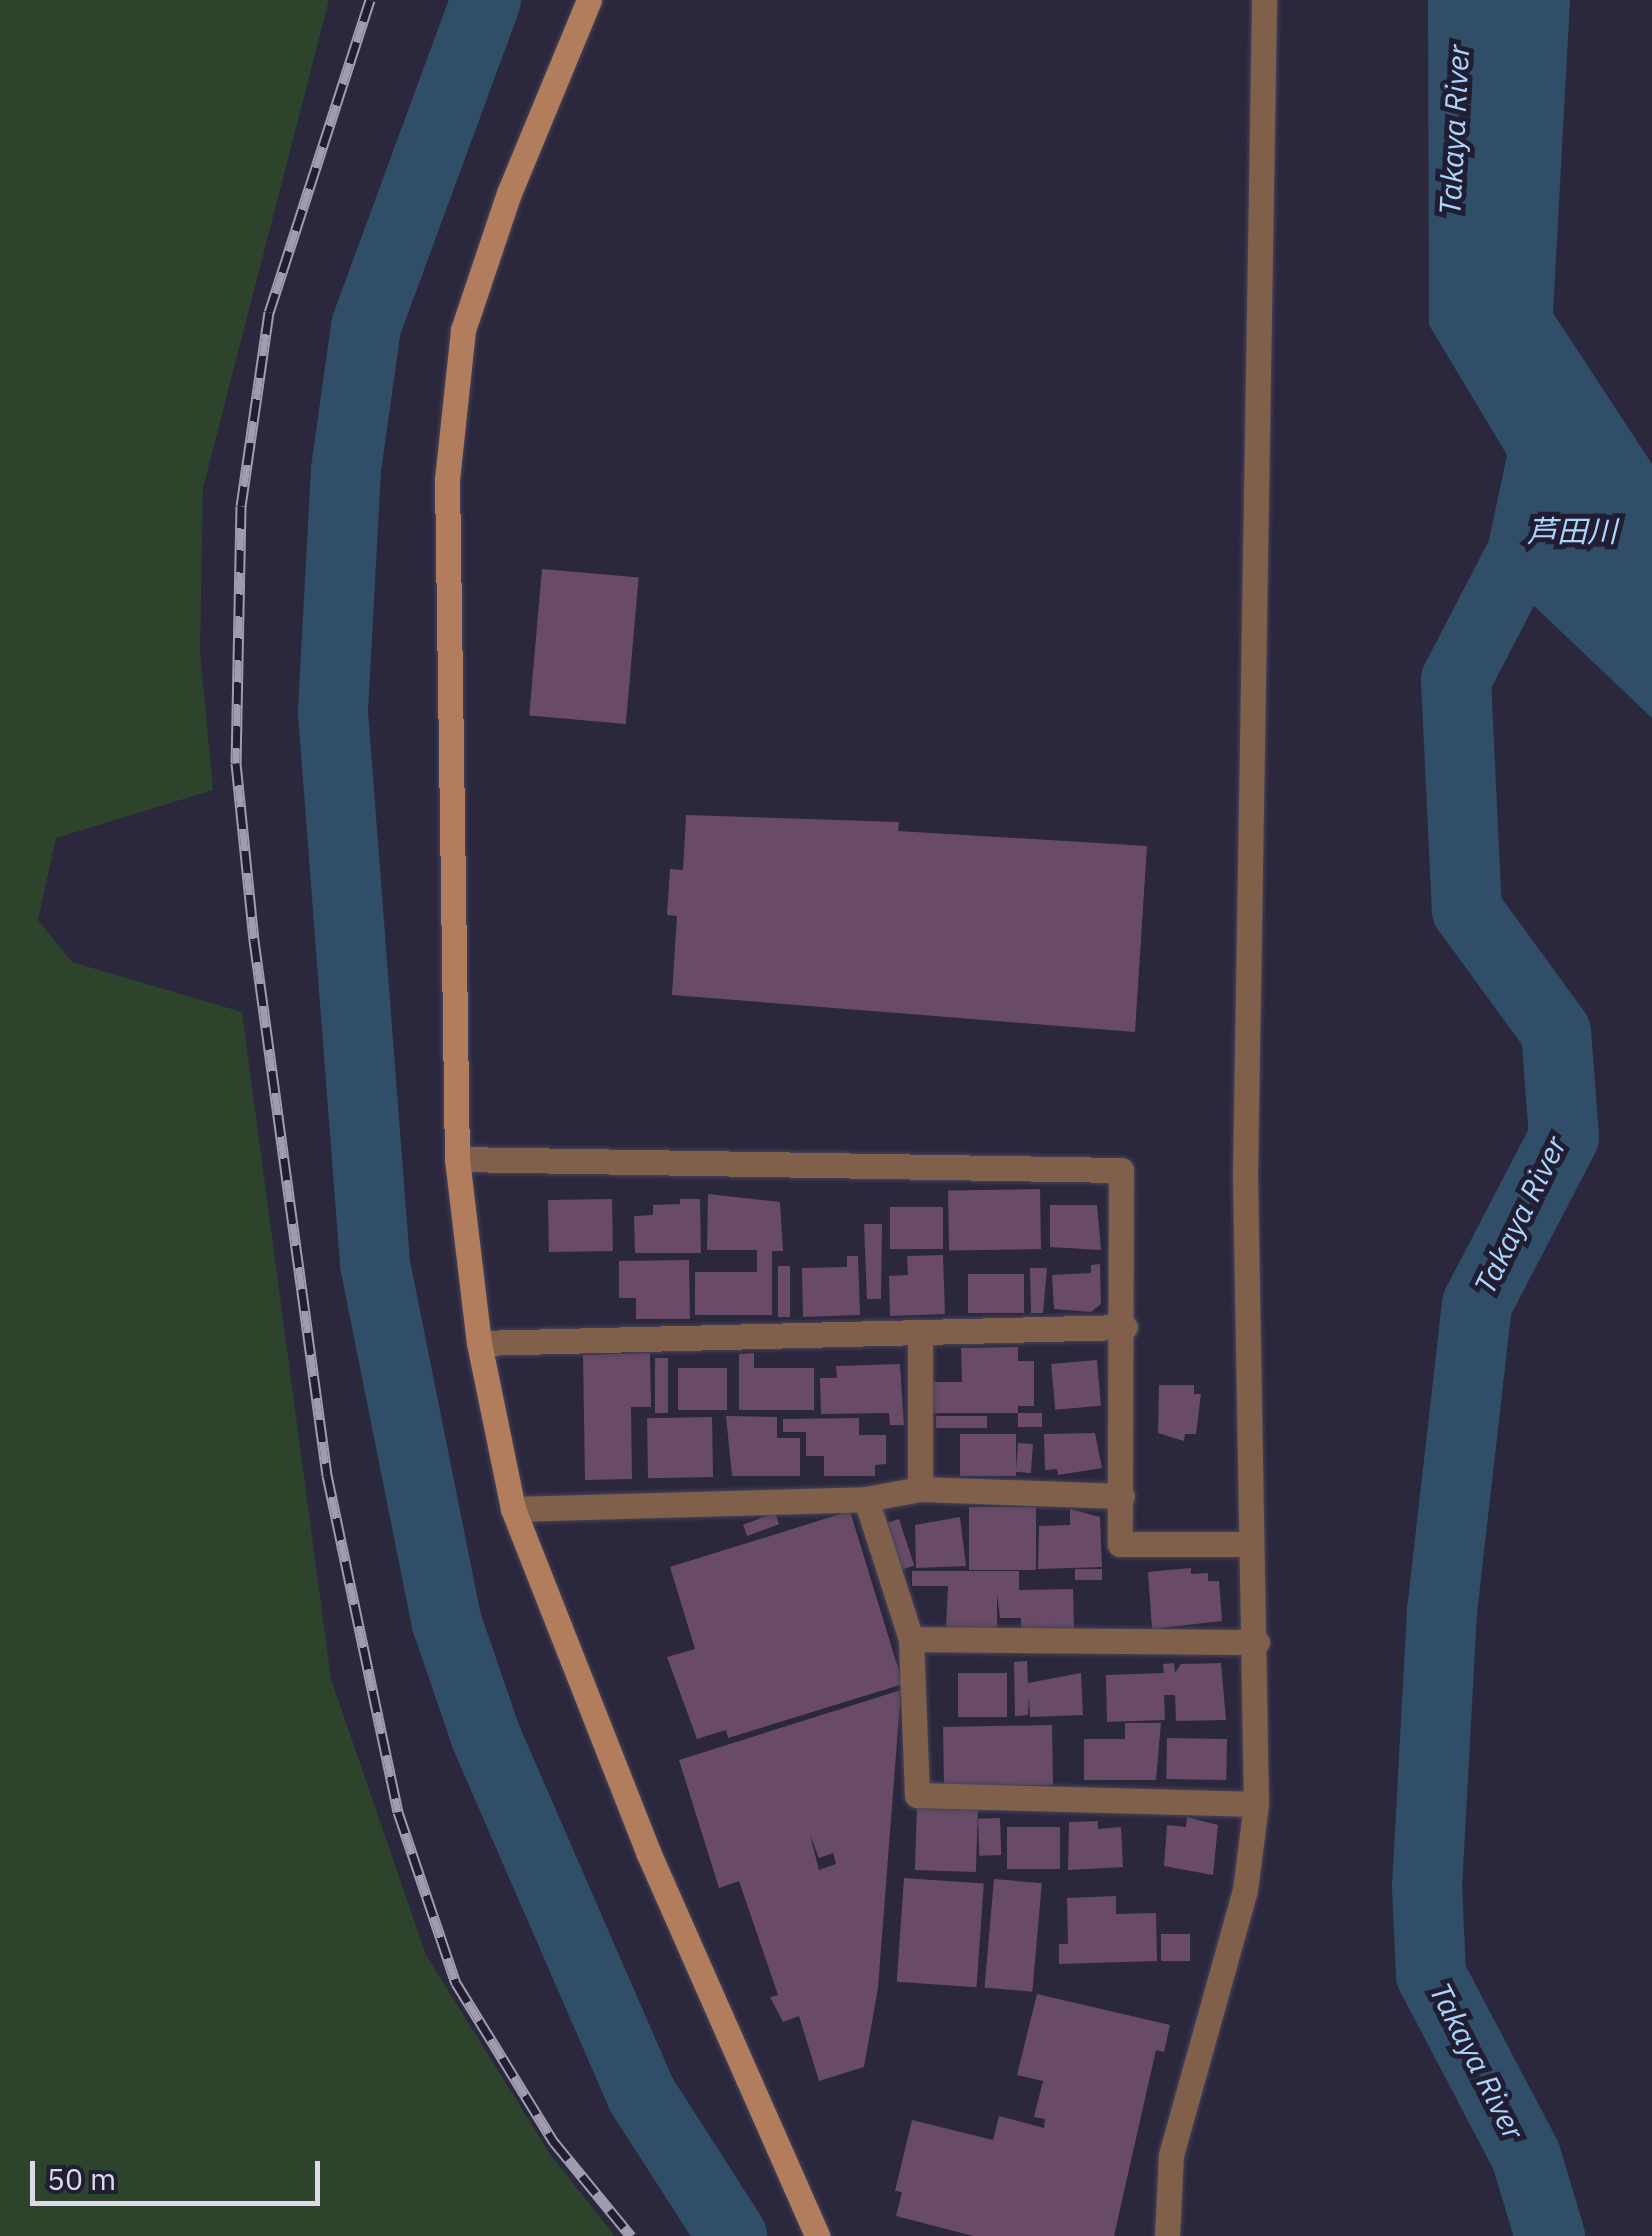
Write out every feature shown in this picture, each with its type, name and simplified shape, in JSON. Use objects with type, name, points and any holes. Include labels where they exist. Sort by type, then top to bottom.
[{"type":"street","points":[[589,0],[509,193],[461,349],[446,480],[457,1159],[479,1343],[513,1508],[648,1852],[817,2236]]},
{"type":"street","points":[[1166,2236],[1171,2155],[1245,1890],[1256,1804],[1257,1642],[1247,1544],[1245,1176],[1264,0]]},
{"type":"street","points":[[457,1159],[1121,1170],[1124,1328],[1120,1544],[1247,1544]]},
{"type":"street","points":[[479,1343],[920,1337],[1124,1328]]},
{"type":"street","points":[[920,1337],[920,1488]]},
{"type":"street","points":[[513,1508],[866,1499],[920,1488],[1122,1496]]},
{"type":"street","points":[[866,1499],[911,1639],[917,1795],[1256,1804]]},
{"type":"street","points":[[911,1639],[1257,1642]]},
{"type":"green space","points":[[0,0],[329,0],[203,488],[200,651],[213,790],[56,838],[38,920],[72,962],[242,1012],[331,1679],[426,1955],[550,2154],[615,2236],[0,2236]]},
{"type":"water","name":"芦田川","points":[[1428,0],[1570,0],[1553,313],[1652,464],[1652,718],[1485,559],[1507,455],[1429,325]]},
{"type":"building","points":[[542,569],[639,577],[626,724],[529,715]]},
{"type":"building","points":[[686,815],[899,822],[898,831],[1147,846],[1135,1032],[672,995],[677,916],[667,915],[670,869],[683,870]]},
{"type":"building","points":[[1040,1189],[1041,1249],[949,1251],[948,1191]]},
{"type":"building","points":[[708,1194],[780,1202],[783,1251],[772,1251],[772,1315],[695,1315],[695,1272],[757,1272],[757,1250],[707,1250]]},
{"type":"building","points":[[612,1199],[613,1251],[549,1252],[548,1200]]},
{"type":"building","points":[[680,1199],[700,1199],[701,1253],[635,1253],[634,1216],[653,1215],[653,1205],[680,1204]]},
{"type":"building","points":[[1050,1205],[1097,1205],[1101,1250],[1050,1247]]},
{"type":"building","points":[[890,1207],[943,1207],[943,1249],[890,1249]]},
{"type":"building","points":[[864,1224],[882,1224],[881,1299],[867,1299]]},
{"type":"building","points":[[943,1255],[945,1314],[890,1316],[889,1276],[908,1275],[907,1256]]},
{"type":"building","points":[[847,1256],[858,1256],[860,1315],[803,1317],[802,1268],[847,1267]]},
{"type":"building","points":[[689,1260],[690,1319],[636,1319],[636,1298],[619,1298],[619,1261]]},
{"type":"building","points":[[1100,1264],[1101,1304],[1091,1312],[1054,1309],[1052,1275],[1091,1273],[1091,1265]]},
{"type":"building","points":[[778,1266],[790,1266],[790,1317],[778,1317]]},
{"type":"building","points":[[1030,1268],[1047,1268],[1043,1313],[1031,1313]]},
{"type":"building","points":[[968,1274],[1024,1274],[1024,1313],[968,1313]]},
{"type":"building","points":[[1018,1347],[1018,1361],[1034,1361],[1034,1406],[1018,1406],[1018,1413],[931,1413],[931,1382],[962,1382],[961,1348]]},
{"type":"building","points":[[650,1353],[651,1407],[631,1407],[632,1479],[585,1480],[583,1355]]},
{"type":"building","points":[[754,1353],[754,1368],[814,1368],[814,1410],[739,1410],[739,1354]]},
{"type":"building","points":[[655,1358],[668,1358],[668,1413],[655,1413]]},
{"type":"building","points":[[1097,1360],[1101,1406],[1055,1410],[1051,1364]]},
{"type":"building","points":[[900,1364],[904,1425],[890,1425],[889,1413],[821,1414],[820,1378],[837,1378],[836,1366]]},
{"type":"building","points":[[678,1368],[727,1368],[727,1410],[678,1410]]},
{"type":"building","points":[[1159,1385],[1194,1385],[1194,1394],[1201,1394],[1196,1434],[1185,1434],[1184,1441],[1158,1433]]},
{"type":"building","points":[[1018,1413],[1042,1413],[1042,1427],[1018,1427]]},
{"type":"building","points":[[726,1416],[777,1417],[777,1438],[800,1438],[800,1476],[732,1476]]},
{"type":"building","points":[[936,1416],[987,1416],[987,1428],[936,1428]]},
{"type":"building","points":[[712,1417],[713,1477],[648,1478],[647,1418]]},
{"type":"building","points":[[859,1418],[859,1435],[886,1435],[886,1464],[875,1465],[875,1476],[824,1476],[824,1456],[806,1456],[806,1432],[783,1432],[783,1419]]},
{"type":"building","points":[[1095,1433],[1102,1468],[1058,1475],[1057,1469],[1045,1470],[1044,1434]]},
{"type":"building","points":[[960,1434],[1016,1434],[1016,1476],[960,1476]]},
{"type":"building","points":[[1018,1443],[1033,1444],[1031,1473],[1016,1472]]},
{"type":"building","points":[[969,1507],[1036,1507],[1036,1570],[969,1570]]},
{"type":"building","points":[[1070,1509],[1100,1517],[1102,1567],[1038,1569],[1039,1526],[1070,1525]]},
{"type":"building","points":[[850,1511],[903,1684],[728,1738],[726,1730],[697,1739],[667,1657],[695,1649],[670,1567]]},
{"type":"building","points":[[775,1513],[779,1524],[747,1536],[743,1525]]},
{"type":"building","points":[[960,1517],[966,1566],[916,1568],[915,1525]]},
{"type":"building","points":[[899,1519],[914,1566],[901,1570],[886,1523]]},
{"type":"building","points":[[1191,1568],[1191,1574],[1208,1573],[1208,1581],[1219,1581],[1222,1621],[1152,1629],[1148,1572]]},
{"type":"building","points":[[1075,1569],[1102,1569],[1102,1580],[1075,1580]]},
{"type":"building","points":[[912,1571],[1019,1571],[1019,1590],[1073,1589],[1074,1629],[1021,1630],[1021,1618],[1000,1618],[997,1593],[997,1628],[946,1628],[948,1586],[912,1586]]},
{"type":"building","points":[[1027,1661],[1028,1683],[1081,1673],[1083,1715],[1030,1717],[1029,1696],[1028,1715],[1015,1716],[1014,1662]]},
{"type":"building","points":[[1174,1663],[1175,1673],[1181,1664],[1221,1663],[1226,1720],[1176,1721],[1175,1695],[1164,1695],[1165,1720],[1107,1722],[1106,1675],[1164,1673],[1163,1664]]},
{"type":"building","points":[[958,1673],[1007,1673],[1007,1717],[958,1717]]},
{"type":"building","points":[[901,1690],[878,1988],[864,2067],[819,2081],[799,2016],[783,2022],[770,1997],[778,1995],[739,1881],[719,1888],[679,1760]],"holes":[[[810,1835],[819,1858],[833,1853],[836,1864],[819,1870]]]},
{"type":"building","points":[[1125,1723],[1161,1723],[1156,1780],[1084,1780],[1084,1739],[1125,1739]]},
{"type":"building","points":[[1052,1725],[1053,1785],[944,1787],[943,1727]]},
{"type":"building","points":[[1167,1738],[1227,1739],[1226,1780],[1166,1779]]},
{"type":"building","points":[[917,1808],[978,1810],[976,1872],[915,1870]]},
{"type":"building","points":[[1187,1817],[1218,1825],[1213,1875],[1164,1866],[1167,1825],[1186,1827]]},
{"type":"building","points":[[1000,1818],[1001,1855],[979,1856],[978,1819]]},
{"type":"building","points":[[1098,1821],[1098,1829],[1121,1827],[1123,1867],[1068,1870],[1069,1822]]},
{"type":"building","points":[[1007,1827],[1060,1827],[1060,1869],[1007,1869]]},
{"type":"building","points":[[904,1878],[984,1884],[977,1987],[897,1982]]},
{"type":"building","points":[[994,1879],[1042,1883],[1032,1992],[985,1988]]},
{"type":"building","points":[[1116,1896],[1116,1914],[1156,1913],[1157,1961],[1059,1964],[1059,1944],[1068,1944],[1067,1898]]},
{"type":"building","points":[[1161,1934],[1190,1934],[1190,1961],[1161,1961]]},
{"type":"building","points":[[1037,1994],[1170,2025],[1164,2052],[1156,2050],[1114,2236],[973,2236],[896,2216],[902,2192],[895,2191],[912,2120],[993,2140],[999,2116],[1044,2128],[1045,2119],[1034,2117],[1043,2081],[1017,2075]]},
{"type":"waterway","points":[[486,0],[366,327],[346,470],[333,713],[375,1264],[447,1623],[486,1737],[641,2094],[732,2236]]},
{"type":"waterway","name":"Takaya River","points":[[1539,494],[1541,516],[1456,680],[1467,910],[1556,1032],[1564,1137],[1477,1304],[1442,1611],[1427,1886],[1431,1975],[1526,2156],[1550,2236]]},
{"type":"railway","points":[[370,0],[269,312],[241,506],[236,763],[254,940],[327,1475],[398,1812],[456,1983],[554,2142],[631,2236]]}]
